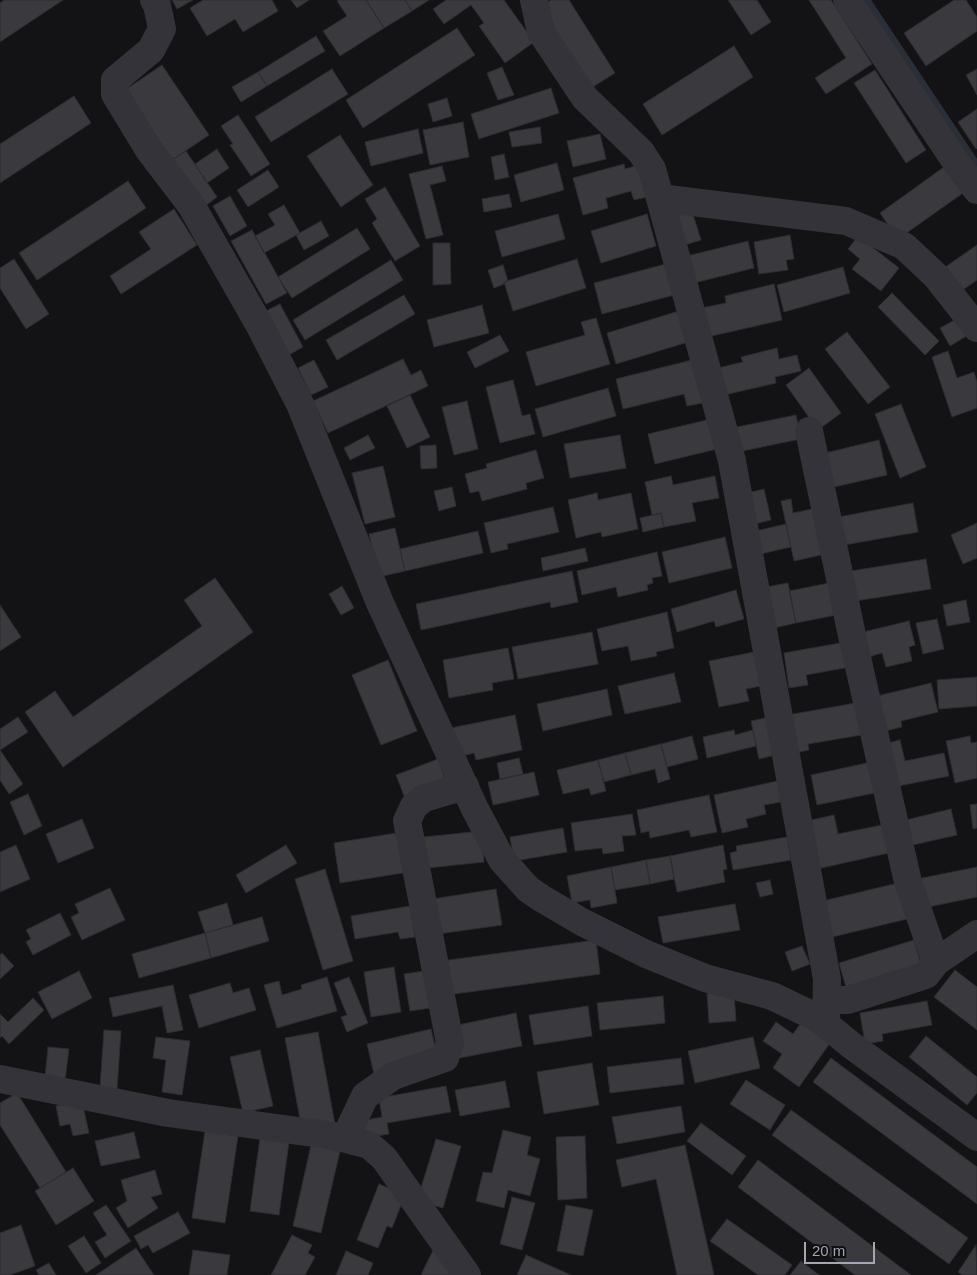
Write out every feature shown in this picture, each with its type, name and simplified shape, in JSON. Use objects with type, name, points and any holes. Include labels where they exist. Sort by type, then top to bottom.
[{"type":"street","points":[[154,0],[157,5],[162,29],[151,50],[115,80],[115,94],[149,150],[191,205],[260,326],[300,404],[380,603],[465,786],[502,860],[528,889],[582,922],[646,954],[705,978],[772,996],[810,1014],[826,1012],[848,1000],[926,975],[936,962],[977,934]]},
{"type":"street","points":[[534,0],[541,32],[585,98],[641,152],[652,169],[732,461],[827,979],[826,1012],[851,1045],[977,1137]]},
{"type":"street","points":[[847,0],[958,165],[977,190]]},
{"type":"street","points":[[660,198],[846,221],[904,246],[936,276],[977,328]]},
{"type":"street","points":[[809,431],[851,631],[908,882],[936,962]]},
{"type":"street","points":[[345,1138],[365,1096],[393,1076],[445,1058],[450,1043],[407,821],[414,806],[424,798],[465,786]]},
{"type":"street","points":[[0,1079],[168,1113],[345,1138],[369,1145],[384,1158],[467,1275]]},
{"type":"building","points":[[4,0],[63,0],[0,42],[0,3]]},
{"type":"building","points":[[172,0],[193,0],[177,9]]},
{"type":"building","points":[[203,0],[272,0],[278,11],[243,32],[235,19],[207,36],[190,8]]},
{"type":"building","points":[[291,0],[309,0],[297,8]]},
{"type":"building","points":[[366,0],[384,28],[340,56],[323,31],[347,16],[337,1]]},
{"type":"building","points":[[366,0],[405,0],[412,11],[384,28]]},
{"type":"building","points":[[405,0],[429,0],[412,11]]},
{"type":"building","points":[[446,0],[504,0],[534,42],[505,63],[479,26],[484,23],[471,5],[444,24],[433,9]]},
{"type":"building","points":[[551,0],[569,0],[615,73],[588,90],[537,9]]},
{"type":"building","points":[[728,0],[757,0],[771,22],[751,35]]},
{"type":"building","points":[[809,0],[831,0],[872,64],[826,94],[815,78],[846,58]]},
{"type":"building","points":[[954,0],[966,0],[977,17],[977,31],[926,66],[904,33]]},
{"type":"building","points":[[457,28],[475,55],[363,128],[346,100]]},
{"type":"building","points":[[316,36],[325,51],[267,86],[258,72]]},
{"type":"building","points":[[734,46],[753,77],[662,135],[643,104]]},
{"type":"building","points":[[162,65],[209,135],[172,160],[125,90]]},
{"type":"building","points":[[502,67],[514,95],[498,100],[487,73]]},
{"type":"building","points":[[332,69],[348,94],[271,142],[255,117]]},
{"type":"building","points":[[977,69],[977,95],[966,75]]},
{"type":"building","points":[[875,70],[926,150],[906,163],[854,83]]},
{"type":"building","points":[[258,72],[267,86],[241,102],[232,87]]},
{"type":"building","points":[[551,88],[559,113],[479,139],[471,114]]},
{"type":"building","points":[[74,96],[91,123],[0,183],[0,144]]},
{"type":"building","points":[[447,98],[452,116],[433,122],[428,104]]},
{"type":"building","points":[[977,109],[977,148],[976,149],[958,122]]},
{"type":"building","points":[[238,115],[270,164],[251,176],[230,145],[233,144],[221,126]]},
{"type":"building","points":[[463,122],[469,157],[430,165],[423,130]]},
{"type":"building","points":[[540,127],[542,143],[512,147],[509,132]]},
{"type":"building","points":[[418,129],[423,153],[371,166],[365,142]]},
{"type":"building","points":[[600,134],[606,159],[573,167],[567,141]]},
{"type":"building","points":[[340,135],[373,185],[341,207],[307,156]]},
{"type":"building","points":[[217,149],[229,168],[207,183],[195,164]]},
{"type":"building","points":[[186,151],[217,197],[204,207],[172,160]]},
{"type":"building","points":[[504,154],[509,177],[495,180],[491,157]]},
{"type":"building","points":[[557,163],[564,190],[521,202],[514,175]]},
{"type":"building","points":[[624,164],[625,169],[642,164],[651,196],[634,200],[631,191],[606,198],[608,208],[583,215],[573,178]]},
{"type":"building","points":[[442,166],[446,181],[430,185],[443,235],[426,239],[409,174]]},
{"type":"building","points":[[944,167],[963,193],[898,239],[880,213]]},
{"type":"building","points":[[268,170],[279,187],[248,207],[237,190]]},
{"type":"building","points":[[128,181],[146,208],[37,280],[19,253]]},
{"type":"building","points":[[385,187],[420,246],[395,261],[372,223],[377,219],[365,199]]},
{"type":"building","points":[[509,194],[512,207],[484,212],[482,199]]},
{"type":"building","points":[[230,196],[247,226],[230,236],[213,206]]},
{"type":"building","points":[[284,205],[300,233],[264,253],[255,236],[275,225],[268,214]]},
{"type":"building","points":[[691,208],[701,240],[678,247],[668,215]]},
{"type":"building","points":[[174,209],[197,245],[121,294],[110,276],[151,249],[139,232]]},
{"type":"building","points":[[558,214],[565,239],[502,257],[495,231]]},
{"type":"building","points":[[647,214],[656,246],[601,263],[591,231]]},
{"type":"building","points":[[321,221],[329,236],[304,250],[296,235]]},
{"type":"building","points":[[357,228],[370,249],[292,298],[278,277]]},
{"type":"building","points":[[252,230],[287,293],[266,304],[231,241]]},
{"type":"building","points":[[790,235],[794,259],[786,260],[788,270],[759,274],[754,242]]},
{"type":"building","points":[[858,236],[899,268],[881,291],[852,269],[860,259],[848,249]]},
{"type":"building","points":[[748,241],[754,268],[686,285],[679,258]]},
{"type":"building","points":[[433,243],[450,243],[451,284],[433,285]]},
{"type":"building","points":[[977,245],[977,280],[957,294],[941,270]]},
{"type":"building","points":[[14,259],[49,314],[26,329],[0,288],[0,268]]},
{"type":"building","points":[[577,259],[586,288],[513,311],[504,282]]},
{"type":"building","points":[[391,260],[403,280],[305,340],[293,320]]},
{"type":"building","points":[[666,264],[674,295],[602,314],[594,283]]},
{"type":"building","points":[[503,265],[508,281],[494,288],[488,270]]},
{"type":"building","points":[[843,267],[850,293],[784,312],[777,285]]},
{"type":"building","points":[[774,284],[782,320],[703,338],[696,309],[726,303],[725,296]]},
{"type":"building","points":[[892,293],[939,341],[925,355],[878,307]]},
{"type":"building","points":[[404,295],[415,314],[337,360],[326,340]]},
{"type":"building","points":[[280,304],[303,347],[285,357],[262,313]]},
{"type":"building","points":[[482,305],[489,333],[434,347],[427,320]]},
{"type":"building","points":[[679,311],[688,342],[616,364],[607,333]]},
{"type":"building","points":[[596,318],[610,364],[536,386],[526,352],[585,335],[581,322]]},
{"type":"building","points":[[958,318],[968,335],[950,346],[940,328]]},
{"type":"building","points":[[847,332],[890,387],[868,404],[825,349]]},
{"type":"building","points":[[500,335],[509,351],[475,368],[467,352]]},
{"type":"building","points":[[777,348],[779,359],[797,355],[801,371],[775,377],[776,383],[720,396],[714,369],[743,362],[741,357]]},
{"type":"building","points":[[948,351],[957,378],[974,372],[977,382],[977,408],[952,417],[932,357]]},
{"type":"building","points":[[403,359],[411,375],[421,370],[428,386],[328,433],[313,401]]},
{"type":"building","points":[[314,360],[328,387],[311,395],[298,368]]},
{"type":"building","points":[[692,360],[703,403],[687,406],[684,394],[623,409],[616,379]]},
{"type":"building","points":[[809,368],[841,413],[818,430],[786,385]]},
{"type":"building","points":[[513,380],[522,416],[530,414],[535,434],[500,443],[486,387]]},
{"type":"building","points":[[608,388],[616,416],[543,437],[535,409]]},
{"type":"building","points":[[410,395],[430,437],[407,448],[387,406]]},
{"type":"building","points":[[467,401],[478,449],[454,455],[442,407]]},
{"type":"building","points":[[901,404],[926,467],[900,478],[875,414]]},
{"type":"building","points":[[796,415],[801,439],[742,451],[737,427]]},
{"type":"building","points":[[711,419],[717,449],[655,464],[648,434]]},
{"type":"building","points":[[368,435],[375,448],[350,460],[344,448]]},
{"type":"building","points":[[620,435],[626,468],[570,478],[564,444]]},
{"type":"building","points":[[879,440],[887,475],[825,489],[817,455]]},
{"type":"building","points":[[436,445],[437,468],[421,469],[420,446]]},
{"type":"building","points":[[536,450],[544,478],[526,483],[527,489],[482,501],[479,491],[470,493],[465,474],[487,468],[486,464]]},
{"type":"building","points":[[383,466],[395,517],[365,524],[352,473]]},
{"type":"building","points":[[671,476],[673,485],[715,476],[719,498],[692,503],[696,521],[664,527],[661,513],[652,515],[645,482]]},
{"type":"building","points":[[452,487],[456,506],[439,511],[434,491]]},
{"type":"building","points":[[764,489],[771,520],[750,525],[743,494]]},
{"type":"building","points":[[597,493],[598,500],[631,493],[638,529],[602,537],[601,532],[576,538],[568,500]]},
{"type":"building","points":[[791,499],[793,513],[821,507],[830,553],[794,561],[781,501]]},
{"type":"building","points":[[913,503],[918,532],[838,546],[833,518]]},
{"type":"building","points":[[553,507],[559,532],[507,544],[508,549],[491,553],[484,523]]},
{"type":"building","points":[[661,513],[664,527],[643,532],[640,518]]},
{"type":"building","points":[[977,523],[977,558],[963,564],[951,535]]},
{"type":"building","points":[[786,524],[791,547],[756,555],[751,532]]},
{"type":"building","points":[[395,528],[405,571],[379,577],[369,534]]},
{"type":"building","points":[[478,531],[483,553],[405,571],[400,549]]},
{"type":"building","points":[[725,537],[732,568],[669,583],[662,552]]},
{"type":"building","points":[[585,548],[588,561],[543,571],[541,558]]},
{"type":"building","points":[[657,552],[662,576],[652,578],[653,583],[647,585],[648,590],[618,597],[616,587],[582,595],[577,571]]},
{"type":"building","points":[[926,559],[931,589],[849,602],[845,572]]},
{"type":"building","points":[[572,571],[578,602],[551,608],[550,602],[421,630],[416,604]]},
{"type":"building","points":[[215,578],[253,632],[63,767],[25,712],[55,691],[73,717],[202,626],[184,600]]},
{"type":"building","points":[[834,582],[841,614],[796,623],[789,591]]},
{"type":"building","points":[[788,583],[796,623],[769,629],[761,588]]},
{"type":"building","points":[[342,586],[354,608],[341,615],[329,594]]},
{"type":"building","points":[[736,590],[744,619],[716,627],[714,621],[677,632],[671,609]]},
{"type":"building","points":[[966,600],[970,622],[947,626],[943,605]]},
{"type":"building","points":[[0,605],[21,637],[0,651]]},
{"type":"building","points":[[667,612],[674,648],[656,652],[657,656],[631,661],[628,646],[602,651],[597,629]]},
{"type":"building","points":[[937,619],[944,649],[923,654],[916,623]]},
{"type":"building","points":[[909,621],[915,645],[909,647],[912,661],[886,667],[882,653],[865,658],[859,633]]},
{"type":"building","points":[[592,632],[598,664],[518,679],[512,647]]},
{"type":"building","points":[[846,642],[850,667],[806,675],[808,685],[789,688],[784,653]]},
{"type":"building","points":[[508,648],[514,679],[492,683],[493,690],[449,698],[443,660]]},
{"type":"building","points":[[759,651],[766,685],[746,689],[749,701],[719,707],[709,661]]},
{"type":"building","points":[[388,660],[417,731],[381,745],[352,675]]},
{"type":"building","points":[[674,673],[681,702],[625,714],[618,686]]},
{"type":"building","points":[[977,677],[977,706],[939,709],[937,680]]},
{"type":"building","points":[[931,683],[938,712],[901,721],[902,727],[881,732],[873,697]]},
{"type":"building","points":[[607,689],[612,715],[543,731],[537,704]]},
{"type":"building","points":[[861,702],[867,734],[808,744],[809,750],[794,753],[788,715]]},
{"type":"building","points":[[515,715],[522,750],[476,760],[474,753],[458,757],[451,728]]},
{"type":"building","points":[[18,717],[28,732],[0,750],[0,729]]},
{"type":"building","points":[[770,717],[779,754],[759,759],[751,721]]},
{"type":"building","points":[[734,730],[735,735],[753,730],[756,746],[707,758],[703,737]]},
{"type":"building","points":[[692,736],[698,759],[667,767],[661,744]]},
{"type":"building","points":[[970,736],[971,743],[977,742],[977,778],[955,783],[946,741]]},
{"type":"building","points":[[900,740],[905,761],[944,753],[949,776],[893,787],[884,744]]},
{"type":"building","points":[[661,744],[670,779],[658,783],[655,769],[631,775],[625,753]]},
{"type":"building","points":[[0,750],[23,784],[9,794],[0,780]]},
{"type":"building","points":[[625,753],[631,775],[604,782],[598,760]]},
{"type":"building","points":[[519,758],[523,774],[500,779],[497,763]]},
{"type":"building","points":[[438,759],[446,781],[405,798],[396,775]]},
{"type":"building","points":[[598,760],[606,791],[591,795],[589,788],[563,794],[557,770]]},
{"type":"building","points":[[872,762],[879,792],[817,805],[811,775]]},
{"type":"building","points":[[534,772],[539,795],[493,805],[488,782]]},
{"type":"building","points":[[782,780],[786,801],[764,805],[766,814],[746,819],[748,827],[722,833],[714,795]]},
{"type":"building","points":[[28,794],[42,826],[24,835],[10,802]]},
{"type":"building","points":[[709,795],[717,832],[691,837],[689,830],[650,838],[649,831],[641,833],[637,810]]},
{"type":"building","points":[[977,804],[977,828],[973,829],[970,805]]},
{"type":"building","points":[[951,809],[957,835],[904,847],[898,822]]},
{"type":"building","points":[[632,814],[636,835],[622,836],[624,851],[603,854],[602,848],[575,851],[571,823]]},
{"type":"building","points":[[834,815],[838,834],[887,824],[893,852],[817,869],[807,821]]},
{"type":"building","points":[[82,819],[94,848],[58,863],[46,834]]},
{"type":"building","points":[[563,828],[567,852],[514,861],[510,837]]},
{"type":"building","points":[[481,831],[484,862],[418,869],[415,838]]},
{"type":"building","points":[[403,832],[409,872],[340,883],[334,843]]},
{"type":"building","points":[[787,837],[791,860],[733,870],[730,853],[737,851],[736,846]]},
{"type":"building","points":[[16,845],[30,879],[0,892],[0,852]]},
{"type":"building","points":[[286,845],[297,863],[246,893],[236,875]]},
{"type":"building","points":[[723,845],[727,869],[723,870],[725,882],[677,892],[670,856]]},
{"type":"building","points":[[670,856],[674,879],[650,884],[646,860]]},
{"type":"building","points":[[646,860],[650,884],[615,890],[611,867]]},
{"type":"building","points":[[611,867],[617,903],[591,908],[590,900],[572,903],[567,876]]},
{"type":"building","points":[[977,867],[977,897],[923,908],[917,879]]},
{"type":"building","points":[[325,869],[353,961],[323,970],[295,879]]},
{"type":"building","points":[[770,880],[773,894],[760,897],[756,883]]},
{"type":"building","points":[[898,883],[907,919],[832,937],[823,901]]},
{"type":"building","points":[[110,888],[125,920],[82,940],[71,917],[79,913],[75,904]]},
{"type":"building","points":[[496,889],[502,925],[431,935],[426,900]]},
{"type":"building","points":[[227,903],[233,925],[205,933],[198,912]]},
{"type":"building","points":[[735,904],[740,930],[663,943],[658,917]]},
{"type":"building","points":[[410,906],[415,937],[400,939],[398,932],[355,939],[351,916]]},
{"type":"building","points":[[60,913],[71,935],[33,955],[26,942],[31,939],[26,930]]},
{"type":"building","points":[[262,917],[269,941],[211,958],[205,933]]},
{"type":"building","points":[[205,933],[211,958],[139,978],[132,954]]},
{"type":"building","points":[[596,940],[600,974],[447,995],[442,961]]},
{"type":"building","points":[[914,940],[923,971],[848,994],[839,963]]},
{"type":"building","points":[[802,946],[810,964],[792,971],[785,952]]},
{"type":"building","points":[[2,953],[14,966],[0,979],[0,955]]},
{"type":"building","points":[[394,967],[401,1012],[371,1017],[364,972]]},
{"type":"building","points":[[955,970],[977,987],[977,1030],[934,997]]},
{"type":"building","points":[[79,971],[92,998],[52,1019],[38,992]]},
{"type":"building","points":[[424,971],[430,1008],[410,1011],[404,974]]},
{"type":"building","points":[[327,977],[337,1011],[277,1028],[264,985],[279,981],[282,995],[302,989],[301,985]]},
{"type":"building","points":[[349,977],[368,1023],[347,1032],[341,1017],[347,1015],[334,983]]},
{"type":"building","points":[[230,983],[233,993],[249,988],[256,1010],[199,1028],[189,995]]},
{"type":"building","points":[[173,985],[183,1030],[167,1033],[162,1006],[113,1017],[109,998]]},
{"type":"building","points":[[734,992],[736,1021],[709,1023],[707,993]]},
{"type":"building","points":[[663,996],[665,1023],[600,1030],[597,1003]]},
{"type":"building","points":[[33,998],[44,1010],[9,1044],[2,1036],[0,1038],[0,1014],[8,1022]]},
{"type":"building","points":[[927,1001],[932,1025],[882,1034],[883,1041],[865,1044],[860,1013]]},
{"type":"building","points":[[588,1006],[592,1036],[534,1045],[529,1015]]},
{"type":"building","points":[[516,1013],[522,1046],[459,1058],[453,1026]]},
{"type":"building","points":[[776,1022],[793,1034],[801,1023],[830,1043],[799,1087],[773,1068],[782,1054],[763,1041]]},
{"type":"building","points":[[431,1029],[438,1058],[374,1074],[367,1044]]},
{"type":"building","points":[[104,1030],[121,1031],[117,1089],[100,1087]]},
{"type":"building","points":[[318,1032],[335,1124],[302,1130],[285,1038]]},
{"type":"building","points":[[926,1036],[977,1077],[977,1093],[967,1105],[909,1057]]},
{"type":"building","points":[[156,1037],[190,1041],[182,1095],[162,1092],[166,1060],[153,1058]]},
{"type":"building","points":[[753,1037],[760,1068],[695,1083],[688,1051]]},
{"type":"building","points":[[48,1047],[69,1049],[65,1080],[45,1078]]},
{"type":"building","points":[[260,1050],[273,1106],[243,1113],[230,1057]]},
{"type":"building","points":[[681,1058],[684,1084],[610,1093],[607,1067]]},
{"type":"building","points":[[831,1058],[977,1167],[977,1204],[813,1082]]},
{"type":"building","points":[[592,1063],[599,1105],[544,1114],[537,1072]]},
{"type":"building","points":[[746,1080],[785,1105],[770,1130],[730,1104]]},
{"type":"building","points":[[505,1081],[510,1107],[460,1116],[455,1090]]},
{"type":"building","points":[[446,1086],[451,1112],[387,1123],[389,1134],[364,1138],[361,1121],[382,1117],[379,1098]]},
{"type":"building","points":[[17,1093],[66,1172],[40,1188],[0,1125],[0,1103]]},
{"type":"building","points":[[82,1101],[89,1133],[73,1136],[70,1124],[60,1126],[56,1106]]},
{"type":"building","points":[[681,1106],[685,1132],[617,1144],[612,1117]]},
{"type":"building","points":[[791,1110],[968,1238],[949,1264],[772,1135]]},
{"type":"building","points":[[701,1123],[746,1156],[732,1175],[687,1141]]},
{"type":"building","points":[[503,1130],[531,1137],[527,1155],[540,1159],[530,1196],[508,1190],[504,1208],[476,1201],[483,1172],[492,1173]]},
{"type":"building","points":[[205,1131],[238,1136],[225,1223],[192,1218]]},
{"type":"building","points":[[134,1132],[140,1158],[101,1166],[95,1141]]},
{"type":"building","points":[[585,1136],[587,1198],[558,1200],[556,1137]]},
{"type":"building","points":[[260,1138],[289,1142],[279,1215],[250,1211]]},
{"type":"building","points":[[436,1139],[461,1146],[443,1208],[417,1201]]},
{"type":"building","points":[[311,1145],[340,1151],[321,1233],[293,1226]]},
{"type":"building","points":[[685,1145],[714,1275],[677,1275],[656,1179],[622,1187],[616,1160]]},
{"type":"building","points":[[758,1160],[911,1275],[855,1275],[738,1187]]},
{"type":"building","points":[[73,1168],[94,1201],[56,1225],[35,1191]]},
{"type":"building","points":[[155,1170],[162,1194],[151,1197],[158,1208],[128,1228],[116,1208],[127,1201],[121,1180]]},
{"type":"building","points":[[379,1184],[405,1195],[392,1228],[387,1226],[378,1248],[357,1240]]},
{"type":"building","points":[[512,1197],[535,1203],[522,1250],[500,1244]]},
{"type":"building","points":[[106,1205],[131,1241],[105,1258],[95,1242],[107,1235],[93,1213]]},
{"type":"building","points":[[566,1205],[593,1210],[583,1256],[557,1251]]},
{"type":"building","points":[[178,1212],[190,1233],[153,1253],[148,1245],[141,1249],[134,1236]]},
{"type":"building","points":[[727,1219],[792,1265],[785,1275],[758,1275],[710,1241]]},
{"type":"building","points":[[21,1225],[35,1266],[10,1275],[0,1275],[0,1233]]},
{"type":"building","points":[[292,1235],[312,1245],[308,1253],[315,1257],[305,1275],[271,1275]]},
{"type":"building","points":[[84,1236],[101,1263],[86,1273],[68,1246]]},
{"type":"building","points":[[437,1242],[457,1275],[421,1275]]},
{"type":"building","points":[[976,1245],[977,1275],[962,1275],[958,1272]]},
{"type":"building","points":[[136,1248],[154,1275],[96,1275]]},
{"type":"building","points":[[193,1250],[230,1255],[227,1275],[189,1275]]},
{"type":"building","points":[[346,1251],[373,1263],[368,1275],[336,1275]]},
{"type":"building","points":[[526,1255],[571,1275],[517,1275]]},
{"type":"building","points":[[801,1261],[819,1275],[790,1275]]},
{"type":"building","points":[[49,1263],[56,1275],[39,1275],[36,1270]]},
{"type":"waterway","points":[[867,0],[977,165]]}]
